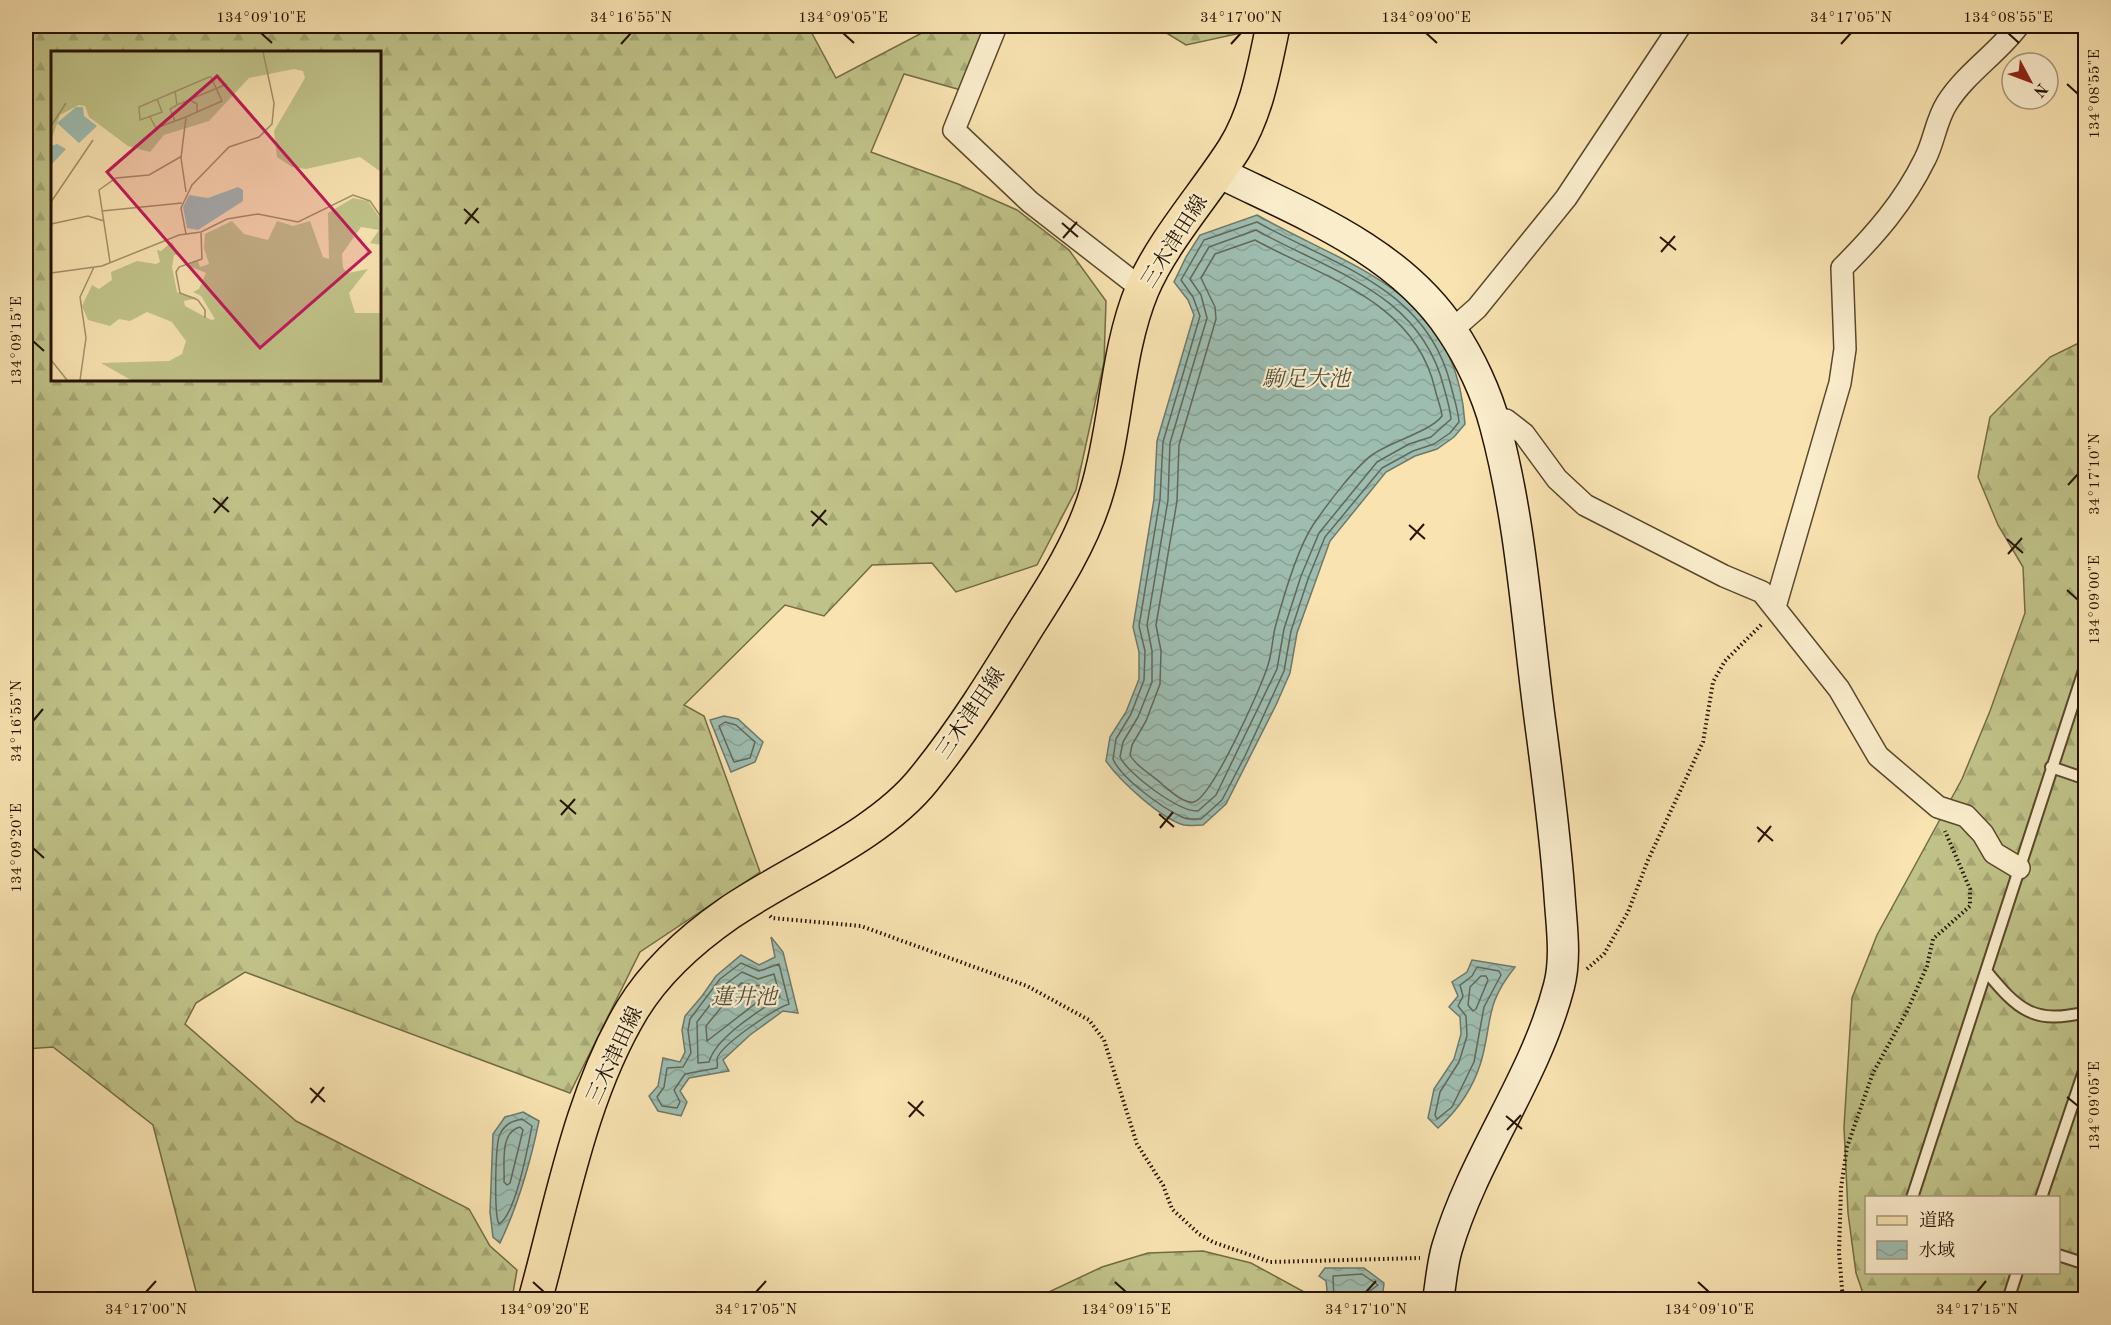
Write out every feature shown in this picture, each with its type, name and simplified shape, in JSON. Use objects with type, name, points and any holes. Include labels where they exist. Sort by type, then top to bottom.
[{"type":"main road","name":"三木津田線","points":[[535,1299],[588,1106],[633,1008],[688,945],[754,897],[880,820],[921,784],[994,681],[1077,541],[1097,494],[1114,423],[1126,347],[1142,289],[1252,115],[1273,26]]},
{"type":"street","points":[[996,26],[954,130],[1030,202],[1142,289]]},
{"type":"street","points":[[1452,330],[1477,308],[1566,198],[1680,26]]},
{"type":"street","points":[[1775,607],[1840,383],[1845,349],[1842,268],[1882,227],[1911,188],[1927,156],[1946,105],[1964,81],[2003,47],[2018,26]]},
{"type":"street","points":[[1218,172],[1332,228],[1389,265],[1421,294],[1452,330],[1475,375],[1495,423],[1512,506],[1556,841],[1562,939],[1560,981],[1543,1039],[1470,1187],[1447,1249],[1438,1299]]},
{"type":"street","points":[[1495,423],[1506,420],[1524,434],[1557,479],[1585,505],[1724,576],[1762,592],[1839,689],[1878,756],[1938,807],[1966,816],[1983,834],[1995,854],[2019,868]]},
{"type":"lane","points":[[1912,1196],[2085,664]]},
{"type":"lane","points":[[2051,767],[2085,778]]},
{"type":"lane","points":[[1986,971],[2006,995],[2025,1012],[2043,1018],[2066,1017],[2085,1012]]},
{"type":"lane","points":[[2041,1196],[2085,1065]]},
{"type":"lane","points":[[2060,1256],[2085,1264]]},
{"type":"lane","points":[[2008,1299],[2016,1274]]},
{"type":"path","points":[[1560,981],[1594,966],[1604,954],[1628,912],[1648,860],[1703,742],[1713,682],[1725,661],[1759,629],[1775,607]]},
{"type":"path","points":[[1843,1299],[1839,1253],[1841,1188],[1847,1147],[1873,1073],[1911,1002],[1927,966],[1934,939],[1970,906],[1970,889],[1948,841],[1938,807]]},
{"type":"path","points":[[754,897],[772,918],[861,926],[1027,986],[1089,1020],[1104,1040],[1137,1144],[1163,1185],[1172,1209],[1199,1234],[1213,1242],[1269,1262],[1417,1259],[1447,1249]]},
{"type":"green space","points":[[26,26],[808,26],[836,78],[935,26],[985,26],[961,90],[904,74],[871,152],[958,184],[1017,210],[1069,250],[1106,301],[1104,362],[1076,490],[1037,565],[956,592],[932,563],[872,565],[824,616],[785,605],[684,705],[704,716],[760,872],[640,952],[570,1093],[245,972],[196,1003],[185,1024],[296,1121],[469,1209],[490,1246],[517,1270],[512,1299],[198,1299],[153,1125],[53,1047],[26,1049]]},
{"type":"green space","points":[[1155,26],[1246,26],[1246,32],[1186,45]]},
{"type":"green space","points":[[2085,340],[2085,1299],[1865,1299],[1856,1273],[1848,1213],[1844,1127],[1852,998],[1877,935],[1962,779],[1990,711],[2025,613],[2023,567],[1998,525],[1978,477],[1990,417],[2050,357]]},
{"type":"green space","points":[[1203,1251],[1251,1263],[1317,1299],[1034,1299],[1102,1267],[1148,1253]]},
{"type":"water","name":"駒足大池","points":[[1257,215],[1363,270],[1394,290],[1421,313],[1442,343],[1457,379],[1465,424],[1454,437],[1437,449],[1415,456],[1386,472],[1330,541],[1297,633],[1290,673],[1226,804],[1203,825],[1186,825],[1153,807],[1130,788],[1106,761],[1110,737],[1126,712],[1139,679],[1139,652],[1133,627],[1154,499],[1157,441],[1194,315],[1188,300],[1174,282],[1200,235]]},
{"type":"water","points":[[724,716],[738,719],[763,742],[755,762],[731,772],[710,720]]},
{"type":"water","name":"蓮井池","points":[[771,937],[783,952],[798,1013],[783,1011],[750,1035],[723,1060],[729,1071],[689,1078],[680,1091],[687,1102],[681,1116],[658,1111],[649,1096],[658,1086],[663,1058],[680,1062],[685,1052],[682,1030],[685,1016],[716,976],[741,955],[759,965],[775,957]]},
{"type":"water","points":[[1472,960],[1515,967],[1498,992],[1494,1003],[1485,1047],[1474,1081],[1458,1107],[1438,1128],[1428,1118],[1434,1089],[1454,1059],[1461,1034],[1460,1017],[1449,1007],[1458,996],[1452,982],[1467,972]]},
{"type":"water","points":[[523,1112],[539,1121],[523,1183],[500,1243],[493,1237],[490,1212],[493,1134],[505,1117]]},
{"type":"water","points":[[1325,1268],[1364,1268],[1384,1283],[1383,1292],[1371,1296],[1371,1299],[1328,1299],[1326,1281],[1319,1276]]}]
